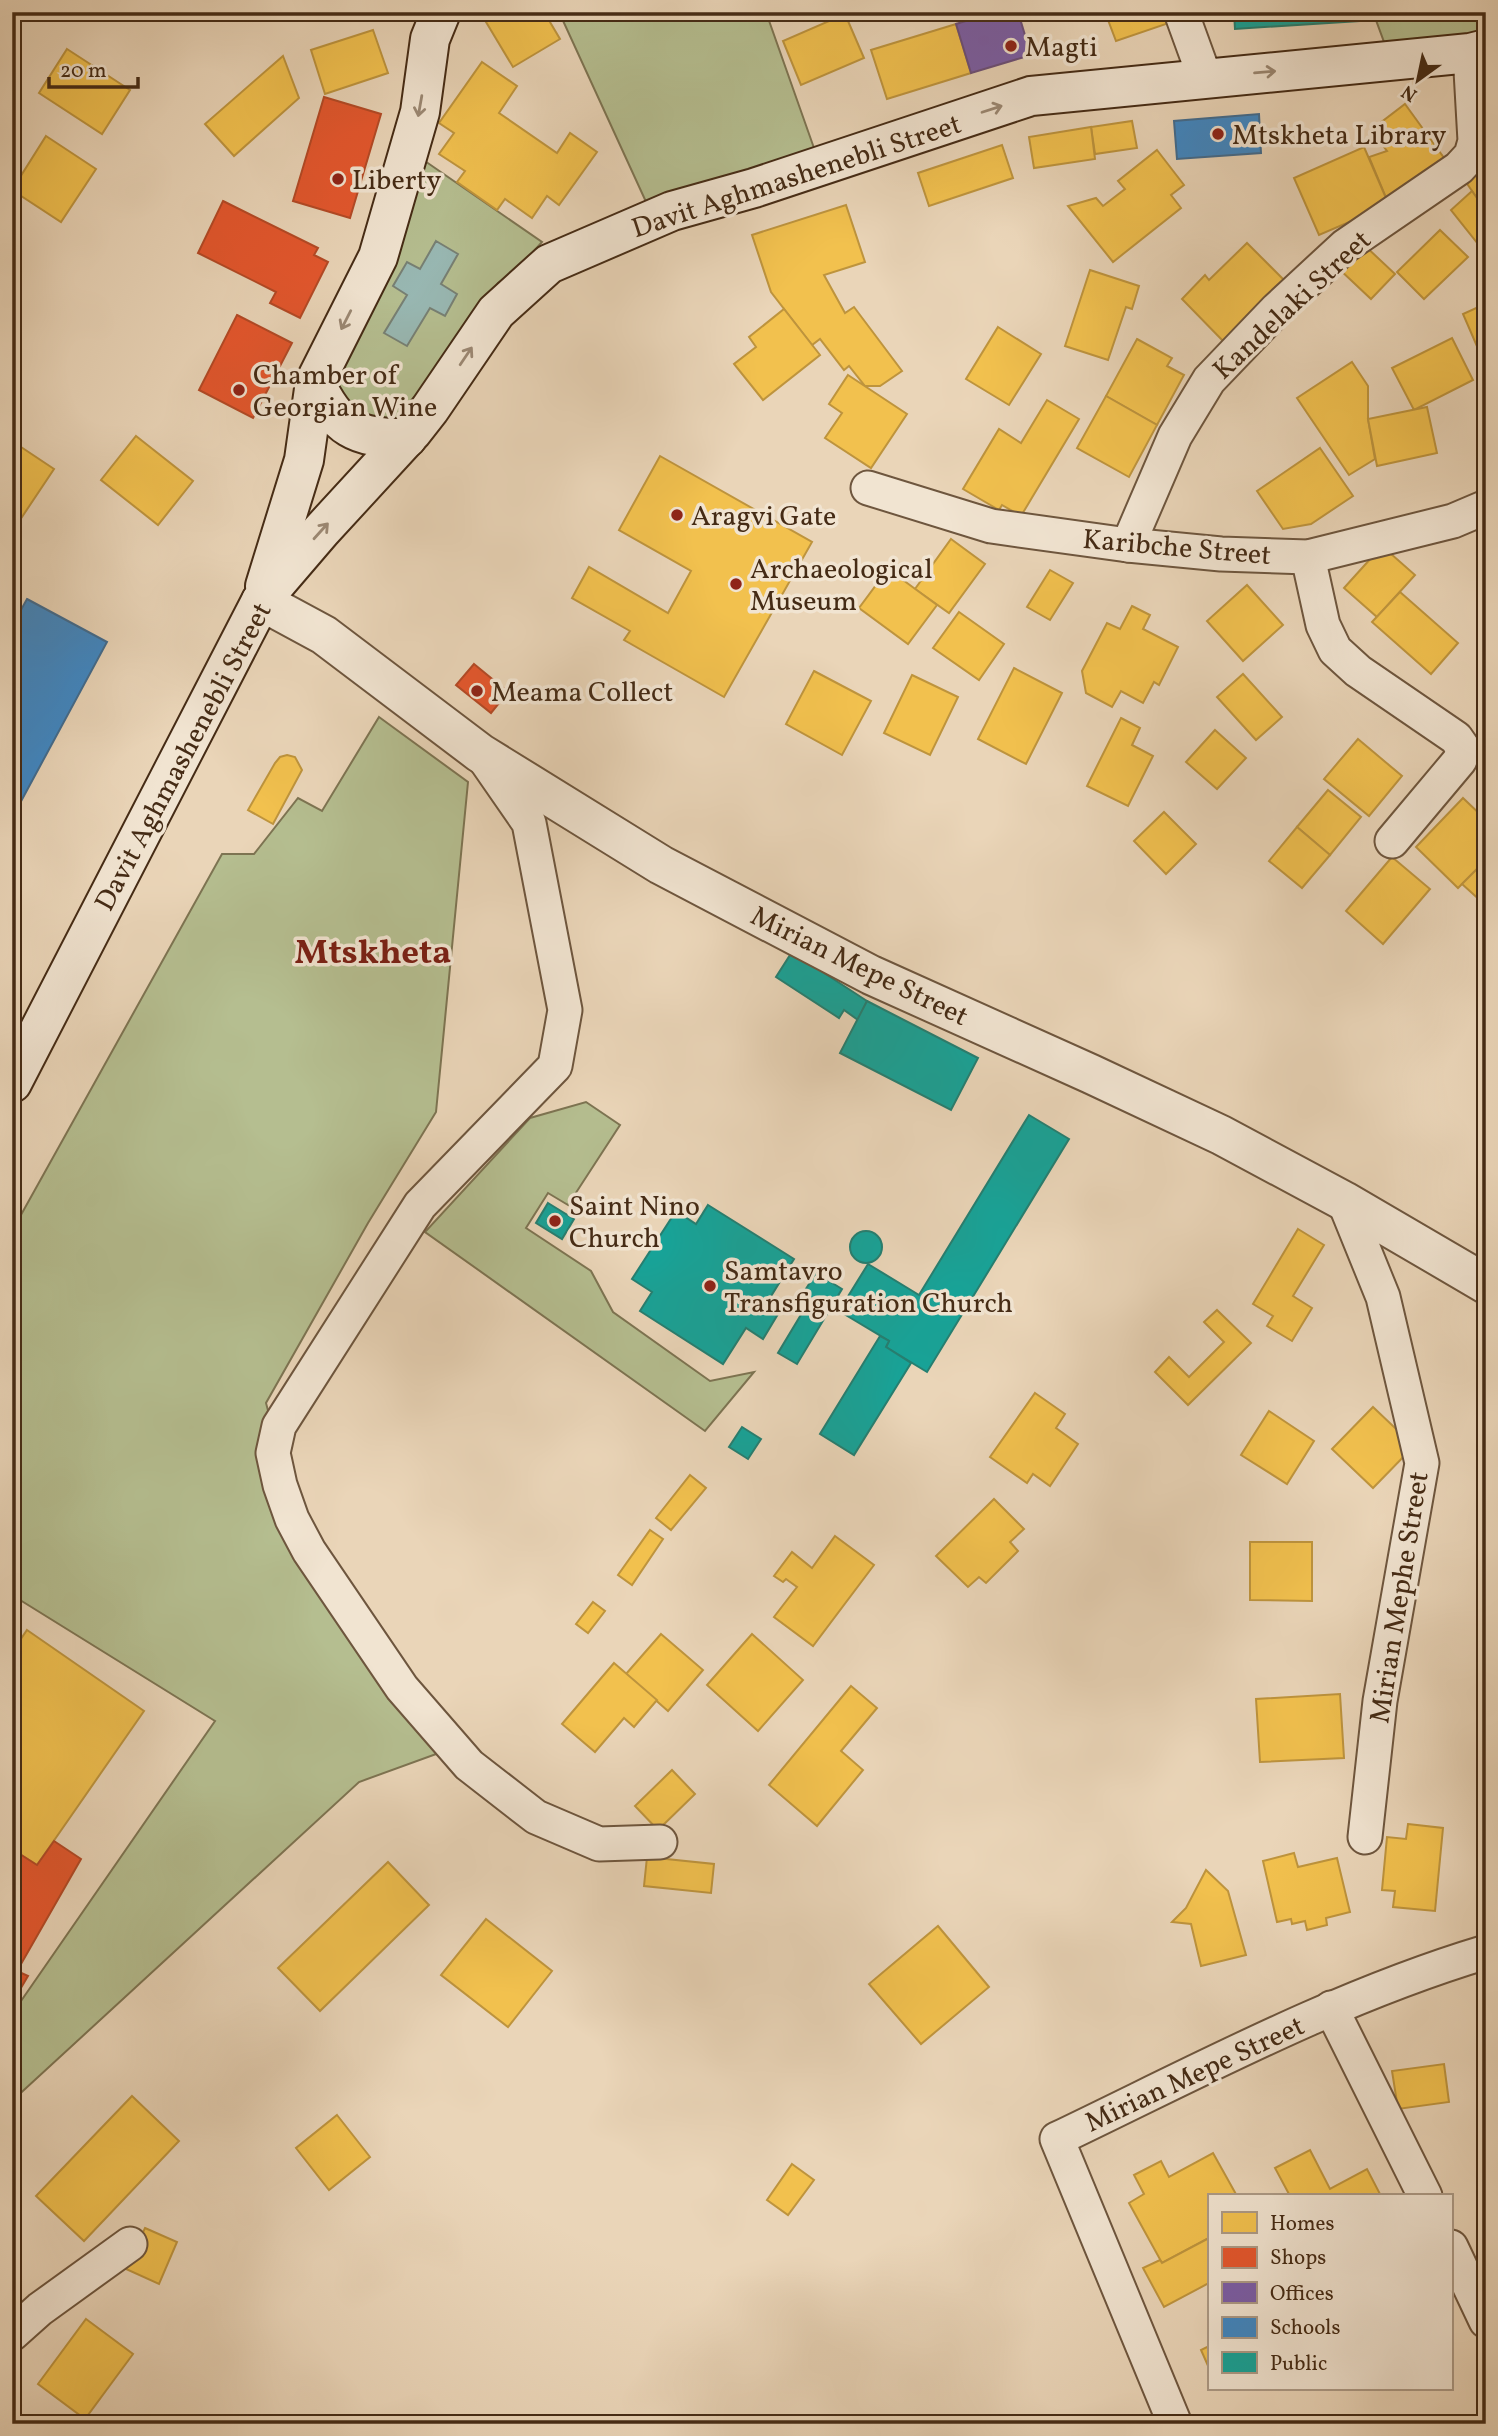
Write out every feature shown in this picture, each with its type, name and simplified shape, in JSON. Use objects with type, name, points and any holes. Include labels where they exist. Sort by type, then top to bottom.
[{"type":"main road","points":[[261,601],[304,460],[315,382],[378,257],[420,112],[432,21]]},
{"type":"main road","name":"Davit Aghmashenebli Street","points":[[12,1083],[261,601],[407,438],[496,312],[549,264],[672,211],[754,188],[1031,96],[1478,51]]},
{"type":"main road","points":[[315,382],[328,408],[350,428],[377,439],[407,438]]},
{"type":"main road","name":"Mirian Mepe Street","points":[[261,601],[324,635],[480,753],[720,897],[871,975],[1221,1135],[1344,1201],[1486,1284]]},
{"type":"street","points":[[1181,12],[1205,78]]},
{"type":"street","name":"Kandelaki Street","points":[[1128,545],[1175,436],[1209,380],[1277,309],[1345,246],[1459,168],[1471,155],[1475,141],[1478,51]]},
{"type":"street","name":"Karibche Street","points":[[868,488],[991,526],[1128,545],[1220,554],[1308,557],[1453,521],[1486,507]]},
{"type":"street","points":[[1308,557],[1323,625],[1335,650],[1358,671],[1456,738],[1463,748],[1460,760],[1392,841]]},
{"type":"street","points":[[480,753],[529,823],[565,1010],[555,1066],[420,1205],[279,1426],[273,1453],[280,1485],[292,1519],[309,1550],[402,1688],[469,1765],[536,1817],[600,1844],[660,1842]]},
{"type":"street","name":"Mirian Mephe Street","points":[[1344,1201],[1384,1297],[1422,1463],[1380,1701],[1365,1837]]},
{"type":"street","name":"Mirian Mepe Street","points":[[1175,2424],[1057,2139],[1331,2008],[1445,1964],[1486,1952]]},
{"type":"street","name":"Mirian Mepe Street","points":[[1331,2008],[1424,2194]]},
{"type":"street","points":[[12,2334],[40,2309],[130,2244]]},
{"type":"street","points":[[1452,2249],[1482,2303]]},
{"type":"green space","points":[[559,12],[772,12],[767,15],[814,148],[647,204]]},
{"type":"green space","points":[[1373,12],[1486,12],[1486,30],[1387,50]]},
{"type":"green space","points":[[422,159],[542,242],[518,269],[498,283],[423,398],[397,421],[371,423],[348,409],[338,383],[347,351]]},
{"type":"green space","points":[[379,717],[468,782],[436,1112],[368,1223],[266,1403],[314,1586],[439,1753],[359,1782],[12,2101],[12,2014],[215,1721],[12,1595],[12,1231],[222,854],[254,854],[298,798],[322,811]]},
{"type":"green space","points":[[586,1102],[620,1125],[568,1205],[548,1193],[526,1228],[591,1271],[613,1312],[710,1381],[754,1372],[705,1431],[425,1232],[530,1118]]},
{"type":"water","points":[[436,241],[458,254],[441,284],[457,294],[445,316],[430,308],[407,346],[384,333],[407,295],[393,286],[407,262],[420,269]]},
{"type":"building: Homes","points":[[480,12],[544,12],[560,39],[513,67]]},
{"type":"building: Homes","points":[[1105,12],[1165,12],[1169,23],[1116,41]]},
{"type":"building: Homes","points":[[845,14],[864,58],[801,85],[783,41]]},
{"type":"building: Homes","points":[[956,24],[971,73],[887,99],[871,50]]},
{"type":"building: Homes","points":[[373,30],[388,73],[325,94],[311,50]]},
{"type":"building: Homes","points":[[67,49],[130,90],[102,134],[39,93]]},
{"type":"building: Homes","points":[[283,56],[299,98],[234,156],[205,124]]},
{"type":"building: Homes","points":[[482,62],[517,86],[499,113],[557,153],[570,133],[597,152],[559,205],[547,196],[532,218],[505,199],[497,210],[457,182],[465,171],[439,154],[454,133],[439,123]]},
{"type":"building: Homes","points":[[1405,104],[1447,162],[1389,205],[1369,157],[1387,151],[1371,130]]},
{"type":"building: Homes","points":[[1132,121],[1137,148],[1095,154],[1091,127]]},
{"type":"building: Homes","points":[[1091,127],[1095,159],[1034,168],[1029,137]]},
{"type":"building: Homes","points":[[46,136],[96,169],[61,222],[12,190]]},
{"type":"building: Homes","points":[[1002,145],[1013,178],[929,206],[918,173]]},
{"type":"building: Homes","points":[[1364,147],[1389,205],[1319,235],[1294,178]]},
{"type":"building: Homes","points":[[1157,150],[1184,185],[1171,195],[1181,208],[1113,262],[1068,206],[1096,198],[1103,206],[1125,189],[1118,181]]},
{"type":"building: Homes","points":[[1486,158],[1486,197],[1479,201],[1461,175]]},
{"type":"building: Homes","points":[[1472,191],[1479,201],[1486,197],[1486,254],[1451,210]]},
{"type":"building: Homes","points":[[846,205],[865,262],[824,275],[845,313],[854,307],[902,371],[880,386],[865,386],[849,366],[844,370],[820,339],[812,345],[771,292],[752,235]]},
{"type":"building: Homes","points":[[1440,230],[1468,257],[1424,299],[1397,272]]},
{"type":"building: Homes","points":[[1247,243],[1287,283],[1226,344],[1182,299],[1205,275],[1209,280]]},
{"type":"building: Homes","points":[[1362,243],[1395,274],[1371,299],[1338,268]]},
{"type":"building: Homes","points":[[1090,270],[1139,286],[1132,309],[1126,307],[1108,360],[1065,346]]},
{"type":"building: Homes","points":[[1486,294],[1486,348],[1479,351],[1463,314],[1483,305],[1480,296]]},
{"type":"building: Homes","points":[[784,309],[820,355],[763,400],[734,364],[756,347],[749,337]]},
{"type":"building: Homes","points":[[998,327],[1041,354],[1009,405],[966,379]]},
{"type":"building: Homes","points":[[1452,338],[1473,380],[1414,410],[1392,368]]},
{"type":"building: Homes","points":[[1137,339],[1172,358],[1167,366],[1184,375],[1157,425],[1106,396]]},
{"type":"building: Homes","points":[[1352,362],[1368,386],[1368,419],[1375,459],[1349,475],[1297,398]]},
{"type":"building: Homes","points":[[848,375],[907,414],[871,468],[825,438],[842,413],[829,404]]},
{"type":"building: Homes","points":[[1106,396],[1157,425],[1129,477],[1077,448]]},
{"type":"building: Homes","points":[[1047,400],[1079,419],[1021,516],[1002,505],[999,510],[963,489],[999,429],[1021,443]]},
{"type":"building: Homes","points":[[1427,407],[1437,453],[1377,466],[1368,419]]},
{"type":"building: Homes","points":[[136,436],[193,481],[158,525],[101,480]]},
{"type":"building: Homes","points":[[12,441],[54,469],[12,532]]},
{"type":"building: Homes","points":[[1320,448],[1353,496],[1311,524],[1283,529],[1257,491]]},
{"type":"building: Homes","name":"Archaeological Museum","points":[[660,456],[812,542],[724,697],[624,640],[630,631],[572,598],[589,567],[668,613],[691,571],[619,530]]},
{"type":"building: Homes","points":[[951,539],[985,564],[949,613],[915,589]]},
{"type":"building: Homes","points":[[1382,546],[1415,575],[1377,617],[1344,588]]},
{"type":"building: Homes","points":[[888,569],[937,605],[908,644],[859,608]]},
{"type":"building: Homes","points":[[1050,570],[1073,583],[1050,620],[1027,607]]},
{"type":"building: Homes","points":[[1247,585],[1283,625],[1243,661],[1207,621]]},
{"type":"building: Homes","points":[[1400,592],[1458,643],[1431,674],[1372,622]]},
{"type":"building: Homes","points":[[1132,606],[1150,615],[1143,629],[1178,647],[1159,685],[1154,682],[1143,703],[1121,691],[1112,707],[1086,693],[1082,671],[1107,623],[1120,629]]},
{"type":"building: Homes","points":[[959,612],[1004,644],[979,680],[933,648]]},
{"type":"building: Homes","points":[[1014,668],[1062,693],[1026,764],[978,739]]},
{"type":"building: Homes","points":[[814,671],[871,701],[842,755],[786,724]]},
{"type":"building: Homes","points":[[1243,674],[1282,717],[1256,740],[1217,697]]},
{"type":"building: Homes","points":[[912,675],[958,697],[930,755],[884,733]]},
{"type":"building: Homes","points":[[1121,718],[1140,728],[1132,745],[1153,756],[1128,806],[1087,786]]},
{"type":"building: Homes","points":[[1215,730],[1246,758],[1217,789],[1186,762]]},
{"type":"building: Homes","points":[[1358,739],[1402,776],[1369,816],[1324,779]]},
{"type":"building: Homes","points":[[280,757],[295,757],[302,770],[273,824],[248,810],[275,763]]},
{"type":"building: Homes","points":[[1328,790],[1361,817],[1330,855],[1297,827]]},
{"type":"building: Homes","points":[[1463,798],[1486,820],[1486,860],[1458,888],[1416,847]]},
{"type":"building: Homes","points":[[1164,812],[1196,844],[1166,874],[1134,841]]},
{"type":"building: Homes","points":[[1297,827],[1330,855],[1302,888],[1269,861]]},
{"type":"building: Homes","points":[[1392,857],[1430,889],[1383,944],[1346,911]]},
{"type":"building: Homes","points":[[1486,860],[1486,898],[1482,902],[1462,884]]},
{"type":"building: Homes","points":[[1298,1229],[1324,1245],[1293,1296],[1312,1308],[1292,1341],[1267,1326],[1273,1316],[1253,1304]]},
{"type":"building: Homes","points":[[1217,1310],[1251,1343],[1188,1405],[1155,1372],[1169,1357],[1189,1377],[1224,1342],[1204,1322]]},
{"type":"building: Homes","points":[[1035,1393],[1065,1414],[1056,1428],[1078,1444],[1050,1486],[1033,1474],[1027,1483],[990,1457]]},
{"type":"building: Homes","points":[[1373,1407],[1414,1446],[1373,1488],[1332,1449]]},
{"type":"building: Homes","points":[[1269,1411],[1314,1441],[1287,1484],[1241,1455]]},
{"type":"building: Homes","points":[[690,1475],[706,1488],[671,1530],[656,1518]]},
{"type":"building: Homes","points":[[994,1499],[1024,1529],[1010,1542],[1018,1551],[986,1583],[979,1577],[968,1587],[936,1556]]},
{"type":"building: Homes","points":[[650,1530],[663,1539],[632,1585],[618,1575]]},
{"type":"building: Homes","points":[[835,1536],[874,1565],[813,1646],[774,1617],[797,1587],[786,1579],[783,1582],[774,1576],[792,1552],[812,1568]]},
{"type":"building: Homes","points":[[1250,1542],[1312,1542],[1312,1601],[1250,1600]]},
{"type":"building: Homes","points":[[593,1602],[605,1611],[588,1633],[576,1624]]},
{"type":"building: Homes","points":[[27,1630],[144,1711],[37,1865],[12,1849],[12,1652]]},
{"type":"building: Homes","points":[[661,1634],[703,1670],[668,1711],[626,1674]]},
{"type":"building: Homes","points":[[752,1634],[803,1680],[758,1731],[707,1685]]},
{"type":"building: Homes","points":[[614,1663],[657,1700],[634,1727],[624,1718],[595,1752],[562,1724]]},
{"type":"building: Homes","points":[[851,1686],[877,1708],[841,1751],[863,1770],[817,1826],[769,1785]]},
{"type":"building: Homes","points":[[1340,1694],[1344,1758],[1260,1762],[1256,1699]]},
{"type":"building: Homes","points":[[672,1770],[695,1794],[658,1830],[635,1806]]},
{"type":"building: Homes","points":[[1408,1824],[1443,1828],[1435,1911],[1393,1907],[1395,1891],[1382,1890],[1387,1837],[1406,1839]]},
{"type":"building: Homes","points":[[1294,1853],[1298,1867],[1337,1858],[1350,1912],[1326,1918],[1327,1925],[1307,1930],[1305,1921],[1292,1924],[1291,1919],[1277,1922],[1263,1861]]},
{"type":"building: Homes","points":[[647,1857],[714,1864],[711,1893],[644,1886]]},
{"type":"building: Homes","points":[[388,1862],[429,1905],[320,2011],[278,1968]]},
{"type":"building: Homes","points":[[1206,1870],[1228,1891],[1246,1955],[1201,1966],[1191,1924],[1172,1922],[1186,1908]]},
{"type":"building: Homes","points":[[486,1919],[552,1971],[508,2027],[441,1975]]},
{"type":"building: Homes","points":[[938,1926],[989,1987],[921,2044],[869,1984]]},
{"type":"building: Homes","points":[[1444,2064],[1449,2102],[1398,2109],[1392,2071]]},
{"type":"building: Homes","points":[[132,2096],[179,2141],[84,2241],[36,2196]]},
{"type":"building: Homes","points":[[337,2115],[370,2157],[329,2190],[296,2148]]},
{"type":"building: Homes","points":[[1310,2150],[1330,2189],[1367,2169],[1380,2194],[1289,2194],[1275,2168]]},
{"type":"building: Homes","points":[[1213,2153],[1236,2194],[1208,2194],[1208,2239],[1162,2263],[1129,2203],[1144,2194],[1134,2175],[1161,2161],[1169,2177]]},
{"type":"building: Homes","points":[[792,2164],[814,2180],[788,2215],[767,2200]]},
{"type":"building: Homes","points":[[145,2228],[177,2242],[159,2284],[126,2269]]},
{"type":"building: Homes","points":[[1208,2239],[1208,2284],[1164,2307],[1143,2268],[1160,2260],[1162,2263]]},
{"type":"building: Homes","points":[[86,2319],[133,2354],[85,2419],[38,2384]]},
{"type":"building: Homes","points":[[1208,2346],[1208,2366],[1201,2350]]},
{"type":"building: Shops","points":[[324,97],[381,114],[350,218],[293,201]]},
{"type":"building: Shops","points":[[223,201],[318,248],[314,255],[328,262],[300,318],[270,303],[276,292],[198,253]]},
{"type":"building: Shops","points":[[237,315],[292,343],[253,418],[199,390]]},
{"type":"building: Shops","points":[[474,664],[508,692],[491,713],[456,685]]},
{"type":"building: Shops","points":[[54,1841],[81,1859],[17,1971],[28,1976],[12,2003],[12,1849],[37,1865]]},
{"type":"building: Offices","points":[[995,12],[1018,12],[1031,55],[971,73],[956,24]]},
{"type":"building: Schools","points":[[1259,114],[1261,153],[1177,159],[1174,121]]},
{"type":"building: Schools","points":[[27,599],[107,642],[12,818],[12,626]]},
{"type":"building: Public","points":[[1234,12],[1374,12],[1375,20],[1235,29]]},
{"type":"building: Public","points":[[792,952],[867,1001],[858,1020],[844,1010],[839,1018],[776,977]]},
{"type":"building: Public","points":[[867,1001],[978,1058],[951,1110],[840,1053]]},
{"type":"building: Public","points":[[1029,1115],[1069,1139],[927,1372],[886,1347],[889,1341],[839,1311],[868,1264],[919,1295]]},
{"type":"building: Public","name":"Saint Nino Church","points":[[548,1203],[574,1219],[562,1239],[536,1223]]},
{"type":"building: Public","name":"Samtavro Transfiguration Church","points":[[708,1205],[794,1259],[765,1306],[778,1314],[763,1339],[746,1328],[723,1364],[640,1311],[652,1292],[632,1279],[676,1211],[696,1224]]},
{"type":"building: Public","points":[[866,1231],[878,1235],[882,1247],[878,1259],[866,1263],[854,1259],[850,1247],[854,1235]]},
{"type":"building: Public","points":[[816,1273],[842,1289],[797,1364],[778,1353],[805,1308],[797,1303]]},
{"type":"building: Public","points":[[880,1336],[889,1341],[886,1347],[911,1363],[854,1455],[820,1434]]},
{"type":"building: Public","points":[[742,1427],[761,1439],[748,1459],[729,1447]]},
{"type":"place","name":"Magti","points":[[1011,46]]},
{"type":"place","name":"Mtskheta Library","points":[[1218,134]]},
{"type":"place","name":"Liberty","points":[[338,179]]},
{"type":"place","name":"Chamber of Georgian Wine","points":[[239,390]]},
{"type":"place","name":"Aragvi Gate","points":[[677,515]]},
{"type":"place","name":"Archaeological Museum","points":[[736,584]]},
{"type":"place","name":"Meama Collect","points":[[477,691]]},
{"type":"place","name":"Saint Nino Church","points":[[555,1221]]},
{"type":"place","name":"Samtavro Transfiguration Church","points":[[710,1286]]},
{"type":"district","name":"Mtskheta","points":[[373,951]]}]
